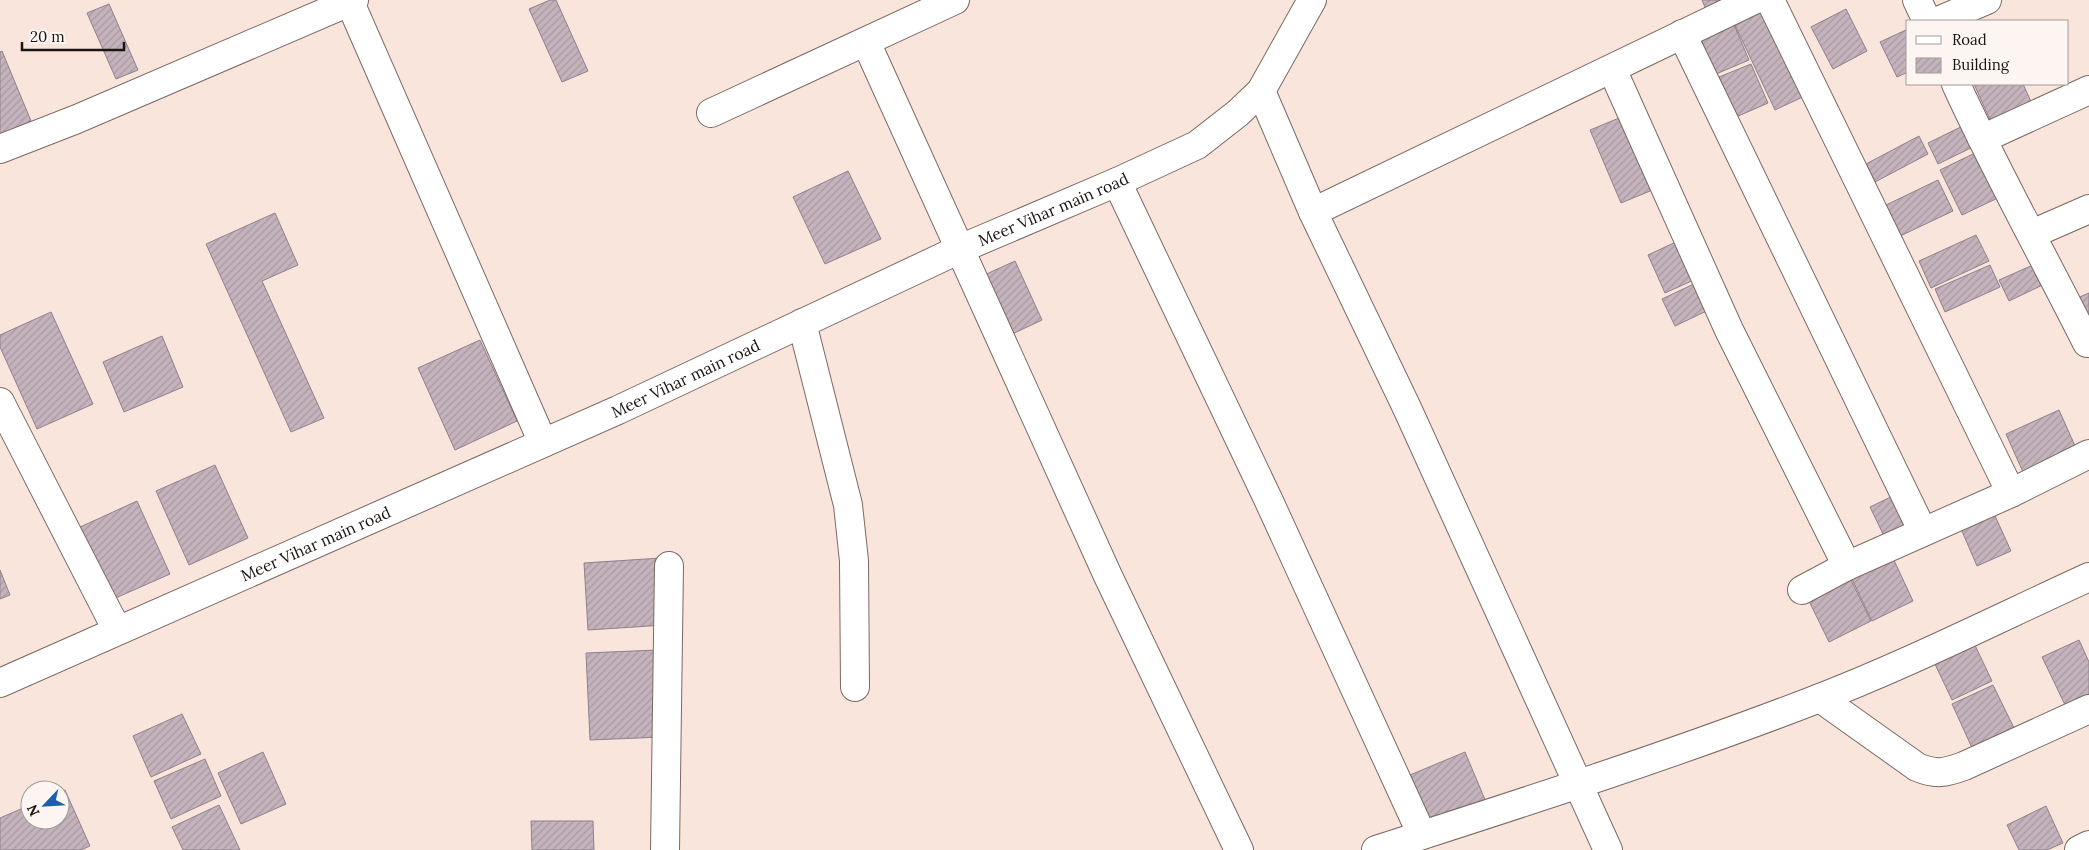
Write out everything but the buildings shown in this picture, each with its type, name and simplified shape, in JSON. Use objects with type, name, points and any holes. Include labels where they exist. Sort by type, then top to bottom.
[{"type":"street","points":[[711,114],[955,0]]},
{"type":"street","name":"Meer Vihar main road","points":[[0,683],[544,443],[960,249],[1117,182],[1197,145],[1238,113],[1261,91],[1312,0]]},
{"type":"street","points":[[1313,212],[1754,0]]},
{"type":"street","points":[[1770,0],[2010,493]]},
{"type":"street","points":[[1918,0],[1927,20]]},
{"type":"street","points":[[1940,20],[1987,0]]},
{"type":"street","points":[[0,149],[77,119],[351,1],[544,443]]},
{"type":"street","points":[[1682,34],[1923,532]]},
{"type":"street","points":[[866,42],[1108,576],[1239,850]]},
{"type":"street","points":[[1612,69],[1729,330],[1847,566]]},
{"type":"street","points":[[1956,85],[1982,140],[2088,344]]},
{"type":"street","points":[[1982,140],[2089,90]]},
{"type":"street","points":[[1261,91],[1313,212],[1407,408],[1608,850]]},
{"type":"street","points":[[1117,182],[1268,499],[1422,835]]},
{"type":"street","points":[[2032,234],[2089,209]]},
{"type":"street","points":[[802,323],[848,506],[854,561],[854,687]]},
{"type":"street","points":[[0,402],[117,630]]},
{"type":"street","points":[[1802,590],[1847,566],[2010,493],[2089,454]]},
{"type":"street","points":[[665,850],[669,566]]},
{"type":"street","points":[[1376,850],[1578,784],[1820,698],[2089,578]]},
{"type":"street","points":[[1820,698],[1917,767],[1931,773],[1946,772],[1964,766],[2089,709]]},
{"type":"street","points":[[2079,850],[2089,845]]}]
